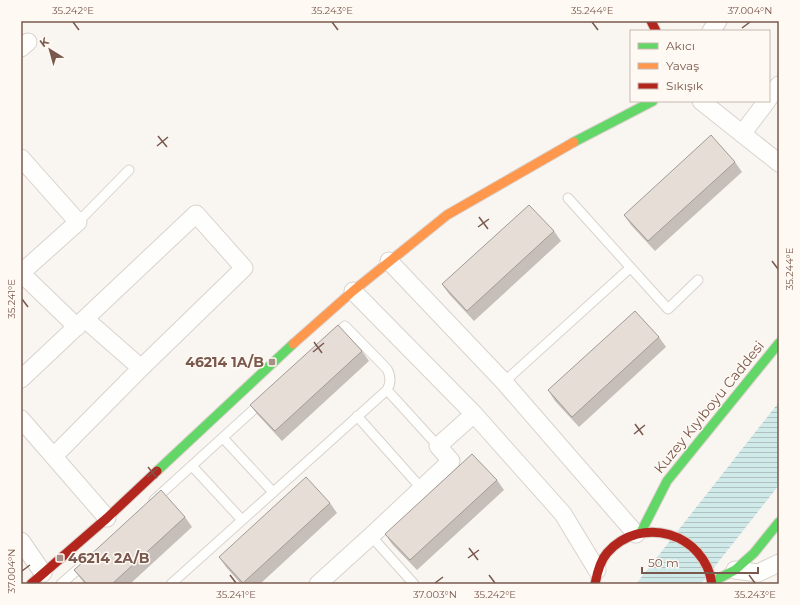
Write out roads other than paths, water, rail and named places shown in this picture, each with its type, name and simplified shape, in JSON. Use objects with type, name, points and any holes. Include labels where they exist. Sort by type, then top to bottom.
[{"type":"main road","points":[[651,21],[656,30]]},
{"type":"main road","points":[[37,578],[107,518],[272,362],[352,291],[447,215],[565,146],[651,102]]},
{"type":"main road","name":"Kuzey Kıyıboyu Caddesi","points":[[638,533],[667,481],[779,343]]},
{"type":"main road","points":[[596,577],[607,553],[622,540],[638,533],[660,532],[679,537],[695,548],[706,564],[712,583],[735,570],[754,553],[779,522]]},
{"type":"street","points":[[712,30],[718,21]]},
{"type":"street","points":[[770,97],[779,85]]},
{"type":"street","points":[[702,102],[779,162]]},
{"type":"street","points":[[742,134],[766,102]]},
{"type":"street","points":[[21,158],[78,222],[21,273],[81,323],[141,368]]},
{"type":"street","points":[[21,378],[196,214],[244,268],[141,368],[54,456]]},
{"type":"street","points":[[389,261],[504,382],[638,533]]},
{"type":"street","points":[[352,291],[474,414],[563,514],[596,577]]},
{"type":"street","points":[[318,584],[451,461],[438,446],[474,414]]},
{"type":"street","points":[[21,419],[107,518]]},
{"type":"street","points":[[21,541],[37,578]]},
{"type":"street","points":[[735,570],[758,573],[779,563]]},
{"type":"lane","points":[[78,222],[129,170]]},
{"type":"lane","points":[[568,198],[668,309],[698,280]]},
{"type":"lane","points":[[504,382],[630,268]]},
{"type":"lane","points":[[171,584],[387,390],[390,382],[387,369],[345,326],[327,342]]},
{"type":"lane","points":[[387,390],[438,446]]},
{"type":"lane","points":[[146,507],[269,395]]},
{"type":"lane","points":[[357,416],[422,489]]},
{"type":"lane","points":[[223,438],[273,492]]},
{"type":"lane","points":[[192,466],[242,520]]},
{"type":"lane","points":[[371,536],[414,584]]},
{"type":"lane","points":[[61,584],[90,558]]},
{"type":"water","points":[[779,402],[779,485],[701,584],[636,584]]},
{"type":"place","name":"46214 1A/B","points":[[272,362]]},
{"type":"place","name":"46214 2A/B","points":[[60,558]]}]
